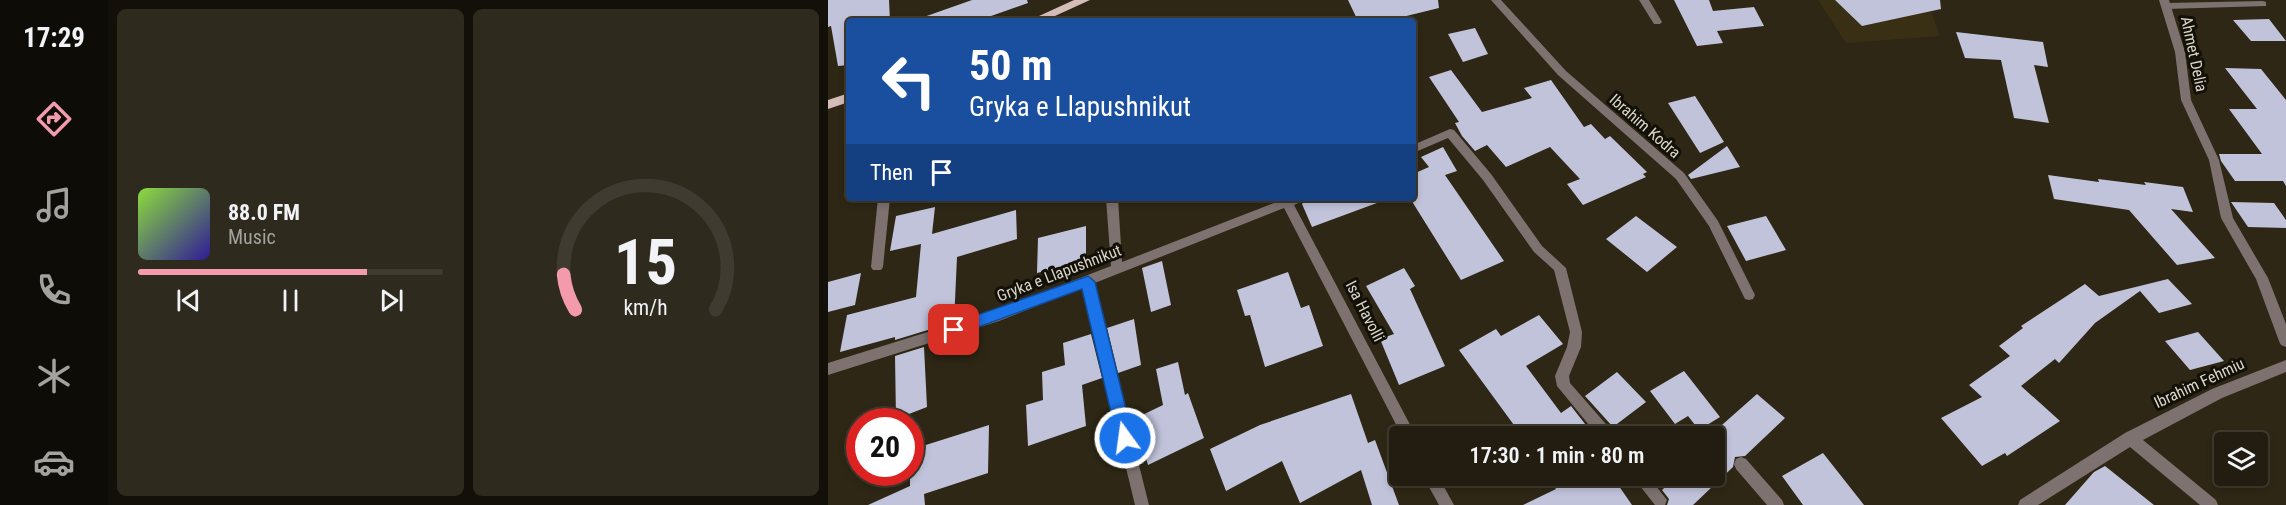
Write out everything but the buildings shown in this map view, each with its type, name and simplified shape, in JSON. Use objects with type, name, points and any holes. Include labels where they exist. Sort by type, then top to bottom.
[{"type":"main road","points":[[1043,18],[1084,0]]},
{"type":"main road","points":[[828,105],[846,98]]},
{"type":"street","name":"Ibrahim Kodra","points":[[1496,0],[1562,73],[1680,176],[1714,224],[1749,295]]},
{"type":"street","points":[[1644,0],[1657,22]]},
{"type":"street","name":"Ahmet Delia","points":[[2263,4],[2165,3],[2180,52],[2186,100],[2214,160],[2227,218],[2262,278],[2286,341]]},
{"type":"street","points":[[1416,148],[1449,133],[1487,177],[1538,249],[1560,268],[1576,332],[1574,347],[1562,376],[1564,386],[1598,426]]},
{"type":"street","points":[[877,267],[884,201]]},
{"type":"street","name":"Gryka e Llapushnikut","points":[[828,369],[994,316],[1088,282],[1293,201]]},
{"type":"street","name":"Isa Havolli","points":[[1293,201],[1404,426]]},
{"type":"street","points":[[1113,203],[1117,270]]},
{"type":"street","points":[[1088,282],[1142,505]]},
{"type":"street","name":"Ibrahim Fehmiu","points":[[2025,505],[2130,438],[2243,380],[2286,366]]},
{"type":"street","points":[[2130,438],[2211,505]]},
{"type":"street","points":[[1741,464],[1777,505]]},
{"type":"street","points":[[1436,486],[1447,505]]},
{"type":"street","points":[[1648,486],[1660,500]]},
{"type":"shaded area","points":[[1818,0],[1927,0],[1940,36],[1846,43]]},
{"type":"route","points":[[954,330],[1088,282],[1125,438]]}]
